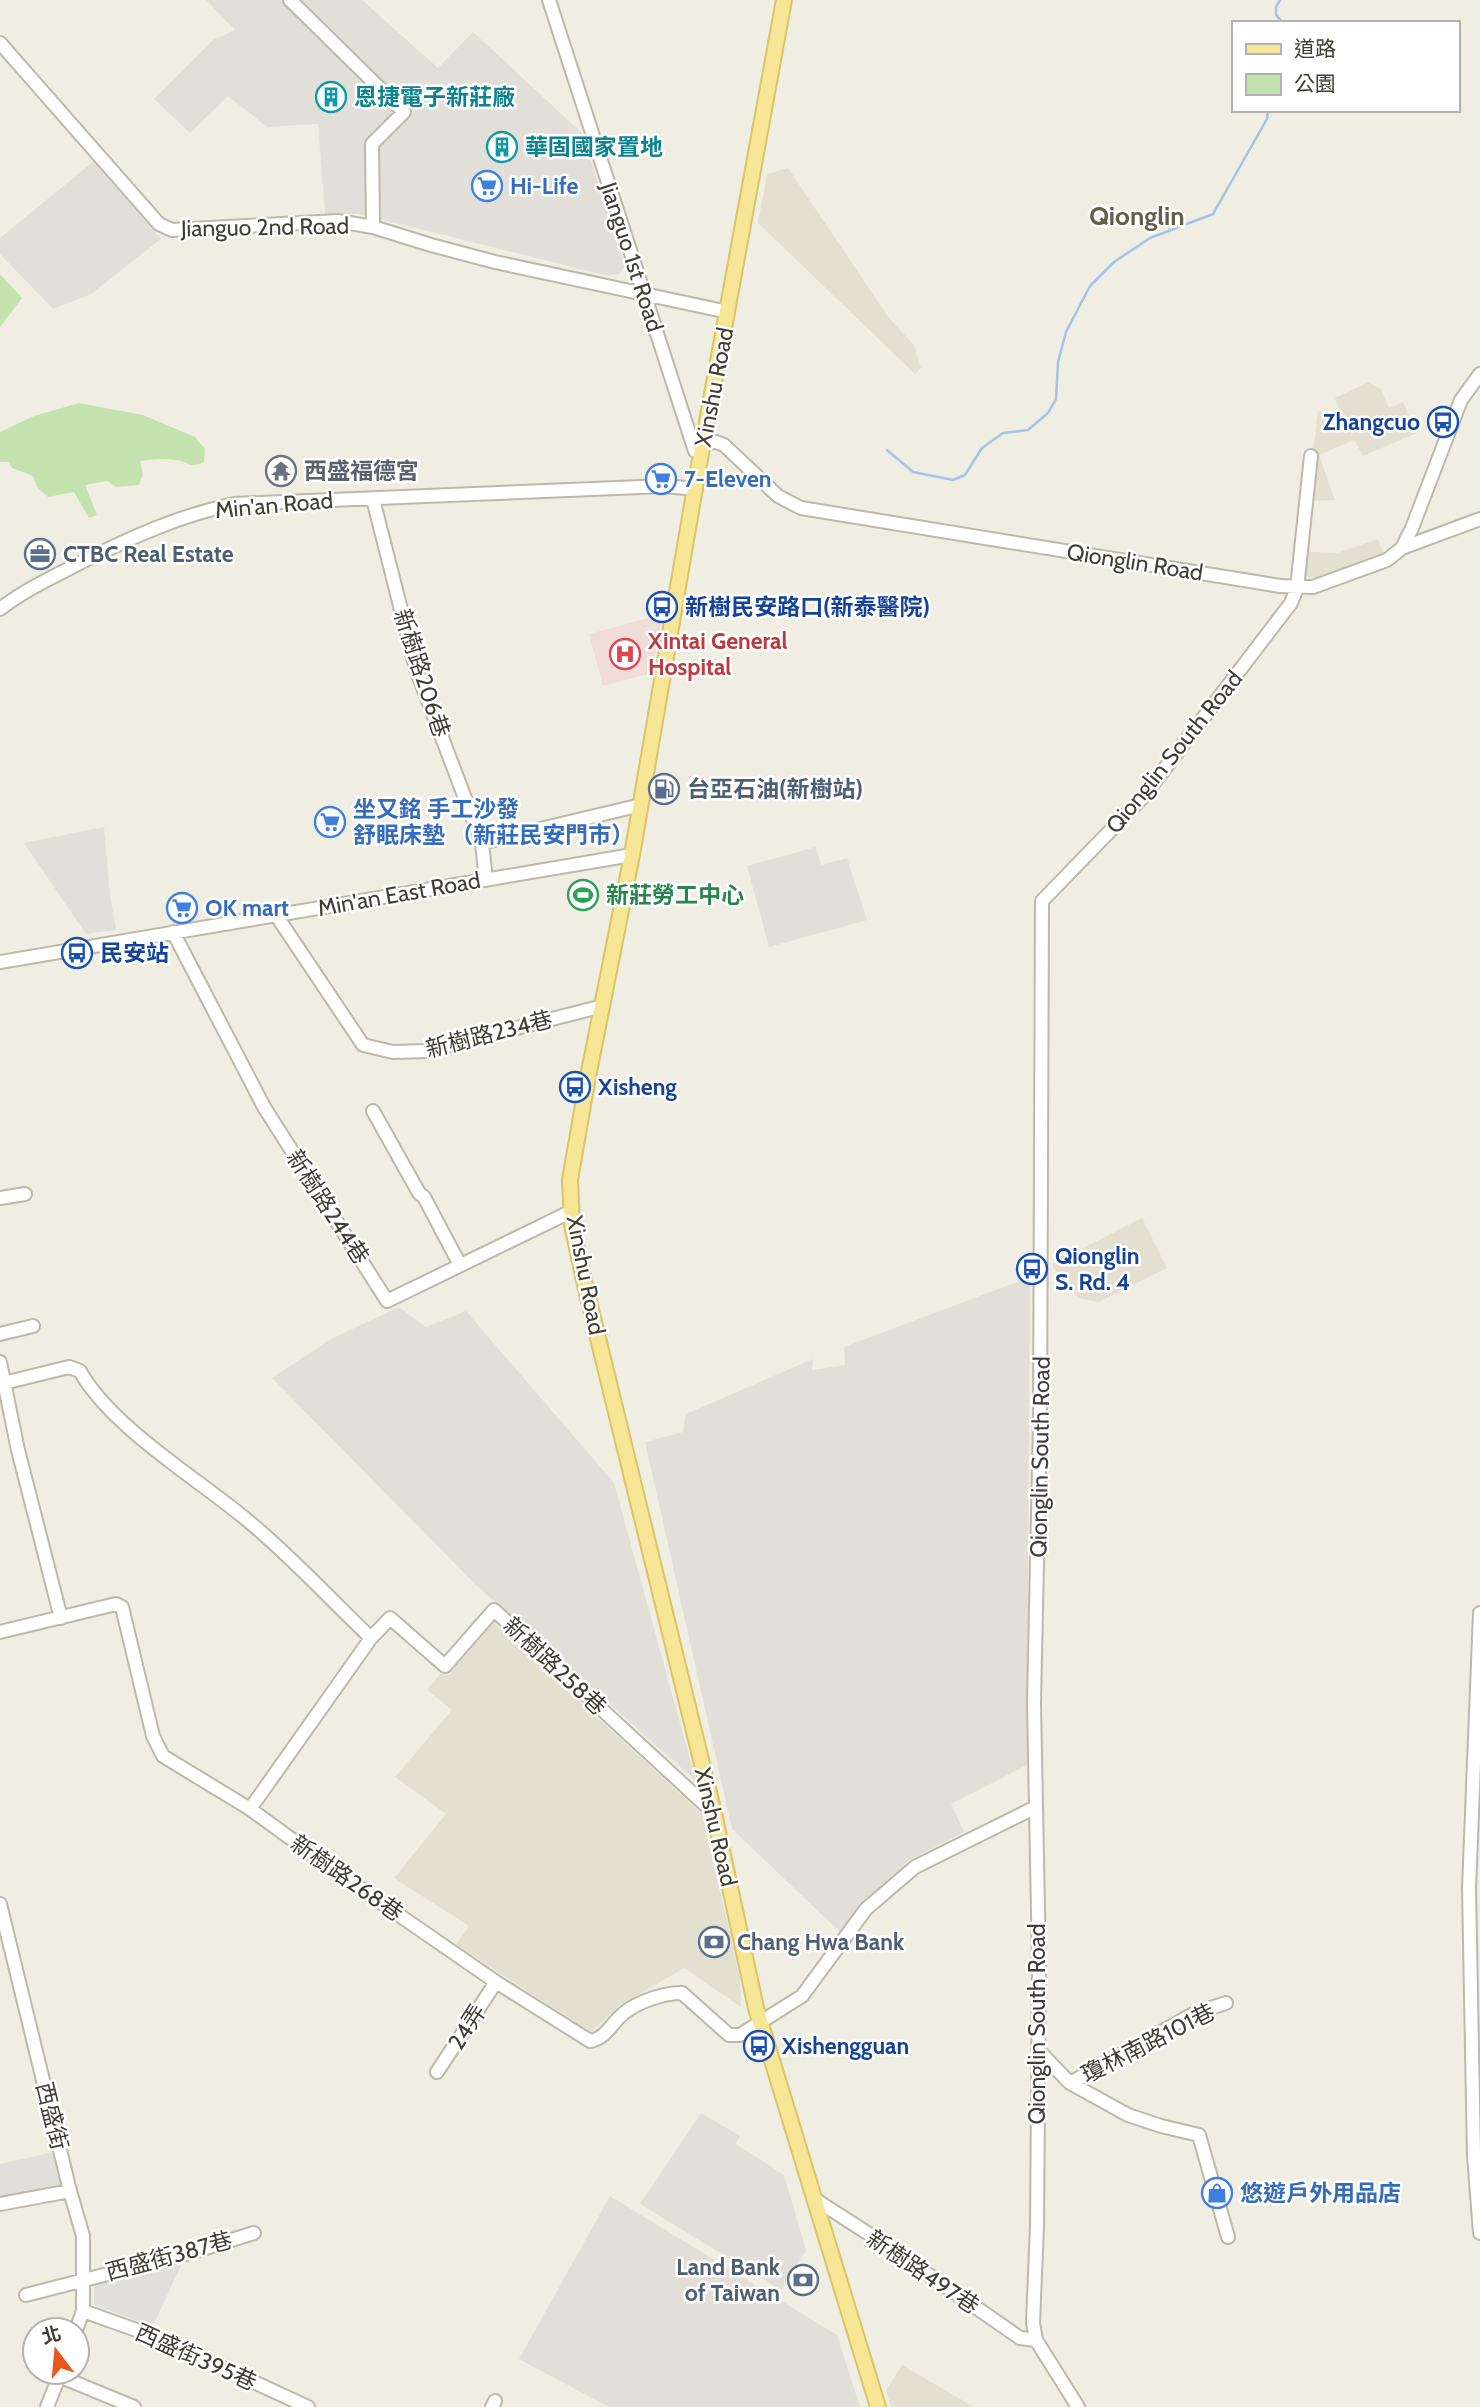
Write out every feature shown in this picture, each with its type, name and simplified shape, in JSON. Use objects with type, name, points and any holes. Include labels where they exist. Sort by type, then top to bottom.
[{"type":"main road","name":"Xinshu Road","points":[[784,0],[728,312],[699,443],[697,482],[632,855],[570,1180],[572,1225],[585,1286],[714,1813],[760,2024],[878,2407]]},
{"type":"street","points":[[290,0],[404,112],[372,144],[373,227]]},
{"type":"street","name":"Jianguo 1st Road","points":[[549,0],[644,296],[699,443]]},
{"type":"street","name":"Jianguo 2nd Road","points":[[0,43],[159,224],[166,228],[172,230],[338,220],[373,227],[495,262],[728,312]]},
{"type":"street","points":[[1402,548],[1461,400],[1480,374]]},
{"type":"street","name":"Qionglin Road","points":[[699,443],[724,445],[778,496],[801,508],[1297,588],[1313,587],[1387,560],[1402,548],[1480,519]]},
{"type":"street","points":[[1297,588],[1311,456]]},
{"type":"street","name":"Min'an Road","points":[[0,609],[21,593],[124,541],[186,516],[234,504],[665,486],[697,482]]},
{"type":"street","name":"新樹路206巷","points":[[373,499],[416,669],[482,843],[486,880]]},
{"type":"street","name":"Qionglin South Road","points":[[1078,2407],[1036,2340],[1033,2323],[1038,2050],[1034,1703],[1042,1226],[1042,901],[1143,797],[1291,603],[1297,588]]},
{"type":"street","points":[[482,843],[640,805]]},
{"type":"street","name":"Min'an East Road","points":[[0,962],[632,855]]},
{"type":"street","name":"新樹路234巷","points":[[276,915],[363,1045],[393,1052],[426,1051],[603,1006]]},
{"type":"street","name":"新樹路244巷","points":[[173,932],[264,1107],[387,1301],[572,1211]]},
{"type":"street","points":[[373,1111],[419,1193],[424,1197],[460,1265]]},
{"type":"street","points":[[0,1199],[25,1194]]},
{"type":"street","points":[[0,1334],[33,1326]]},
{"type":"street","points":[[0,1362],[2,1383],[61,1618],[0,1632]]},
{"type":"street","points":[[2,1383],[69,1367],[80,1371],[87,1384],[130,1429],[249,1522],[372,1638],[250,1810]]},
{"type":"street","name":"新樹路268巷","points":[[61,1618],[116,1604],[122,1607],[153,1736],[163,1756],[250,1810],[496,1982],[590,2041],[600,2039],[625,2012],[670,1993],[682,1993],[730,2035],[740,2035],[760,2024]]},
{"type":"street","name":"新樹路258巷","points":[[372,1638],[390,1618],[445,1666],[494,1610],[714,1813]]},
{"type":"street","points":[[1480,1613],[1469,1888],[1474,2156],[1480,2233]]},
{"type":"street","points":[[760,2024],[802,1996],[866,1909],[915,1867],[1036,1807]]},
{"type":"street","name":"西盛街","points":[[0,1903],[83,2236],[85,2279],[81,2316]]},
{"type":"street","name":"24弄","points":[[437,2072],[496,1982]]},
{"type":"street","name":"瓊林南路101巷","points":[[1070,2083],[1195,2013],[1226,2003]]},
{"type":"street","points":[[1038,2050],[1070,2083],[1128,2115],[1199,2135],[1228,2237]]},
{"type":"street","points":[[0,2204],[70,2191]]},
{"type":"street","name":"新樹路497巷","points":[[813,2198],[1020,2338],[1036,2340]]},
{"type":"street","name":"西盛街387巷","points":[[26,2295],[254,2233]]},
{"type":"street","name":"西盛街395巷","points":[[83,2311],[156,2337],[308,2407]]},
{"type":"street","points":[[47,2407],[55,2386]]},
{"type":"street","points":[[87,2386],[134,2407]]},
{"type":"shaded area","points":[[206,0],[362,0],[438,68],[473,32],[582,133],[625,265],[619,274],[609,276],[359,214],[325,214],[318,124],[267,127],[228,96],[190,133],[154,99],[213,40],[235,30]]},
{"type":"shaded area","points":[[94,161],[161,239],[91,294],[53,309],[0,254],[0,238]]},
{"type":"shaded area","points":[[788,168],[889,318],[914,345],[921,368],[915,374],[758,223],[767,174]]},
{"type":"shaded area","points":[[1368,382],[1381,389],[1389,408],[1403,402],[1417,433],[1363,456],[1354,440],[1319,455],[1335,500],[1307,501],[1318,411],[1342,416],[1335,398]]},
{"type":"shaded area","points":[[1378,539],[1385,557],[1327,578],[1298,577],[1299,551],[1337,553]]},
{"type":"shaded area","name":"Xintai General Hospital","points":[[663,614],[652,673],[603,686],[589,634]]},
{"type":"shaded area","points":[[104,827],[116,930],[86,934],[24,843]]},
{"type":"shaded area","points":[[816,847],[821,865],[847,858],[867,920],[769,947],[747,866]]},
{"type":"shaded area","points":[[1142,1218],[1167,1268],[1099,1302],[1081,1299],[1061,1281],[1052,1264]]},
{"type":"shaded area","points":[[1030,1277],[1027,1765],[951,1804],[964,1832],[908,1861],[841,1933],[732,1829],[645,1442],[683,1432],[686,1414],[813,1359],[812,1370],[845,1365],[844,1347]]},
{"type":"shaded area","points":[[399,1307],[426,1327],[466,1311],[614,1483],[696,1781],[476,1585],[272,1378],[331,1339]]},
{"type":"shaded area","points":[[492,1621],[702,1814],[740,1978],[741,2007],[684,1968],[619,2006],[591,2032],[456,1945],[469,1926],[394,1878],[446,1814],[395,1777],[452,1710],[427,1690],[440,1674],[449,1675]]},
{"type":"shaded area","points":[[701,2113],[740,2136],[736,2144],[784,2175],[806,2250],[781,2290],[640,2204]]},
{"type":"shaded area","points":[[58,2151],[68,2187],[0,2198],[0,2164]]},
{"type":"shaded area","points":[[610,2196],[837,2335],[860,2407],[609,2407],[519,2359]]},
{"type":"shaded area","points":[[181,2265],[153,2326],[94,2305],[95,2281]]},
{"type":"shaded area","points":[[902,2365],[974,2407],[891,2407],[886,2390]]},
{"type":"green space","points":[[0,274],[22,298],[0,327]]},
{"type":"green space","points":[[79,403],[143,415],[195,437],[205,449],[204,462],[192,465],[167,459],[140,461],[143,474],[139,485],[116,487],[107,481],[85,485],[97,515],[89,518],[74,492],[48,497],[37,487],[33,476],[12,468],[8,462],[0,462],[0,432],[34,416]]},
{"type":"waterway","points":[[1280,0],[1276,15],[1281,21]]},
{"type":"waterway","points":[[887,450],[913,472],[953,480],[965,475],[982,448],[1003,433],[1028,430],[1048,413],[1056,399],[1058,362],[1066,332],[1090,286],[1114,262],[1150,238],[1213,214],[1267,119],[1268,112]]},
{"type":"place","name":"恩捷電子新莊廠","points":[[331,97]]},
{"type":"place","name":"華固國家置地","points":[[502,147]]},
{"type":"place","name":"Hi-Life","points":[[487,186]]},
{"type":"place","name":"Zhangcuo","points":[[1443,422]]},
{"type":"place","name":"西盛福德宮","points":[[281,471]]},
{"type":"place","name":"7-Eleven","points":[[661,479]]},
{"type":"place","name":"CTBC Real Estate","points":[[40,554]]},
{"type":"place","name":"新樹民安路口(新泰醫院)","points":[[662,607]]},
{"type":"place","name":"Xintai General Hospital","points":[[625,654]]},
{"type":"place","name":"台亞石油(新樹站)","points":[[664,789]]},
{"type":"place","name":"坐又銘 手工沙發 舒眠床墊 （新莊民安門市）","points":[[330,822]]},
{"type":"place","name":"新莊勞工中心","points":[[583,895]]},
{"type":"place","name":"OK mart","points":[[182,908]]},
{"type":"place","name":"民安站","points":[[77,953]]},
{"type":"place","name":"Xisheng","points":[[575,1087]]},
{"type":"place","name":"Qionglin S. Rd. 4","points":[[1032,1269]]},
{"type":"place","name":"Chang Hwa Bank","points":[[714,1942]]},
{"type":"place","name":"Xishengguan","points":[[759,2046]]},
{"type":"place","name":"悠遊戶外用品店","points":[[1217,2193]]},
{"type":"place","name":"Land Bank of Taiwan","points":[[803,2280]]},
{"type":"district","name":"Qionglin","points":[[1137,216]]}]
